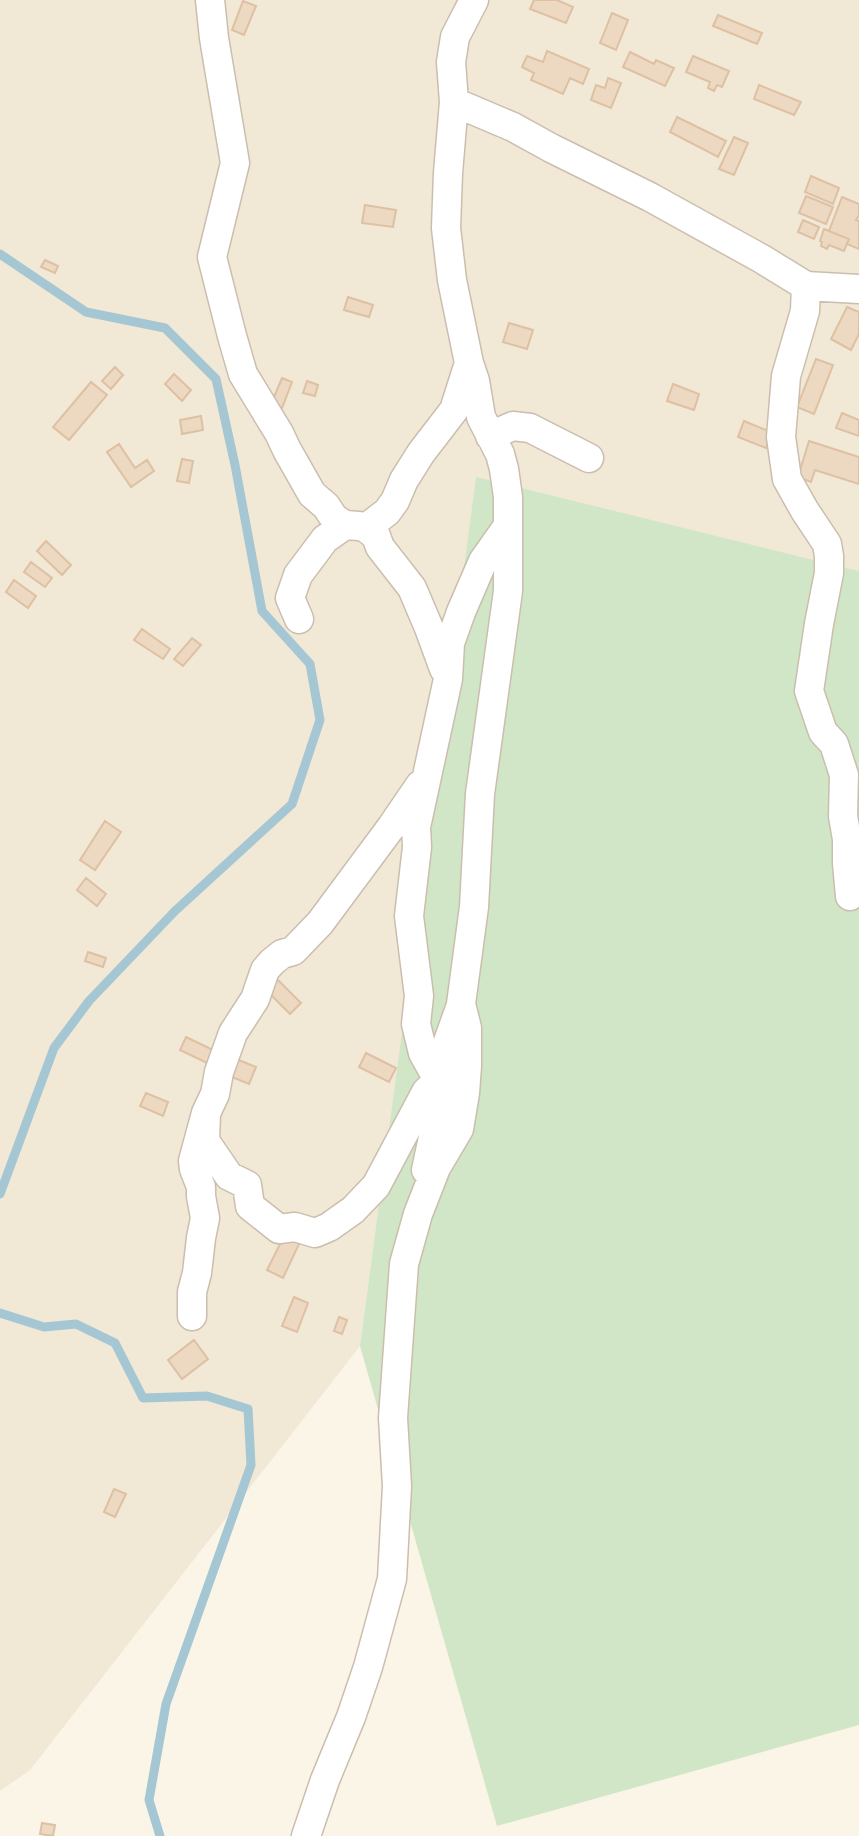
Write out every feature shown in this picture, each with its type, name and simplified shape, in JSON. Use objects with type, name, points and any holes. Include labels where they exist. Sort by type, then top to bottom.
[{"type":"street","points":[[210,0],[235,163],[212,257],[243,374],[312,494],[326,506],[334,518],[376,536],[380,547],[412,588],[448,679]]},
{"type":"street","points":[[306,1836],[368,1667],[392,1579],[397,1486],[393,1418],[404,1264],[418,1213],[435,1128],[438,1080],[461,1004],[474,908],[481,794],[508,591],[508,497],[505,469],[481,417],[452,279],[446,228],[454,102],[451,62],[455,37],[474,0]]},
{"type":"street","points":[[454,102],[513,127],[650,197],[806,286],[859,289]]},
{"type":"street","points":[[806,286],[805,311],[786,376],[781,437],[787,479],[827,544],[830,556],[809,691],[823,732],[834,744],[844,775],[843,816],[848,839],[850,896]]},
{"type":"street","points":[[299,619],[290,598],[298,575],[326,539],[387,512],[421,453],[454,410],[469,363]]},
{"type":"street","points":[[490,436],[513,426],[530,428],[589,458]]},
{"type":"street","points":[[438,1080],[423,1053],[416,1024],[419,996],[409,916],[417,847],[416,827],[448,679],[450,643],[483,561],[507,527]]},
{"type":"street","points":[[192,1315],[192,1292],[205,1218],[201,1187],[193,1161],[233,1033],[255,999],[265,970],[282,954],[293,951],[320,923],[427,774]]},
{"type":"street","points":[[418,1213],[436,1168],[459,1129],[466,1093],[467,1066],[467,1028],[461,1004]]},
{"type":"street","points":[[206,1113],[205,1141],[229,1176],[247,1185],[250,1206],[279,1229],[295,1227],[315,1233],[329,1227],[353,1210],[376,1186],[426,1092],[438,1080]]},
{"type":"shaded area","points":[[0,0],[859,0],[859,571],[476,478],[360,1346],[30,1770],[0,1791]]},
{"type":"green space","points":[[476,477],[859,571],[859,1725],[497,1826],[360,1346]]},
{"type":"building","points":[[534,0],[557,0],[573,7],[566,23],[530,9]]},
{"type":"building","points":[[243,1],[256,6],[244,35],[232,30]]},
{"type":"building","points":[[612,13],[628,20],[616,50],[600,43]]},
{"type":"building","points":[[718,15],[762,33],[757,44],[713,26]]},
{"type":"building","points":[[547,51],[589,69],[583,84],[570,78],[563,94],[531,80],[534,73],[522,67],[527,56],[543,62]]},
{"type":"building","points":[[630,52],[654,64],[656,60],[674,68],[665,86],[623,67]]},
{"type":"building","points":[[693,56],[729,71],[722,87],[717,85],[714,91],[708,88],[710,82],[686,72]]},
{"type":"building","points":[[608,78],[621,83],[611,108],[591,100],[596,85],[605,88]]},
{"type":"building","points":[[759,85],[801,102],[794,115],[754,99]]},
{"type":"building","points":[[677,117],[726,141],[718,157],[670,132]]},
{"type":"building","points":[[734,137],[748,143],[734,175],[719,169]]},
{"type":"building","points":[[811,176],[839,188],[833,204],[805,192]]},
{"type":"building","points":[[806,196],[833,207],[826,224],[799,213]]},
{"type":"building","points":[[842,197],[859,204],[856,220],[859,221],[859,249],[847,244],[849,239],[829,231]]},
{"type":"building","points":[[365,205],[396,210],[393,227],[362,223]]},
{"type":"building","points":[[803,220],[819,227],[814,239],[798,232]]},
{"type":"building","points":[[824,229],[849,239],[844,251],[829,245],[827,249],[821,246]]},
{"type":"building","points":[[45,260],[58,266],[55,273],[41,267]]},
{"type":"building","points":[[348,297],[373,305],[369,317],[344,310]]},
{"type":"building","points":[[847,307],[859,312],[859,334],[851,350],[831,339]]},
{"type":"building","points":[[509,323],[533,330],[527,349],[503,342]]},
{"type":"building","points":[[816,359],[833,365],[814,414],[797,407]]},
{"type":"building","points":[[115,367],[123,375],[111,389],[102,381]]},
{"type":"building","points":[[174,374],[191,390],[182,401],[165,384]]},
{"type":"building","points":[[282,378],[292,382],[282,408],[271,404]]},
{"type":"building","points":[[307,381],[318,385],[315,396],[303,393]]},
{"type":"building","points":[[91,382],[107,395],[69,440],[53,427]]},
{"type":"building","points":[[673,384],[699,394],[694,410],[667,401]]},
{"type":"building","points":[[842,413],[859,420],[859,436],[836,428]]},
{"type":"building","points":[[201,416],[203,430],[182,434],[180,420]]},
{"type":"building","points":[[744,421],[773,433],[766,448],[738,437]]},
{"type":"building","points":[[809,441],[859,457],[859,484],[815,470],[811,482],[798,477]]},
{"type":"building","points":[[119,444],[135,468],[147,460],[154,471],[131,487],[107,452]]},
{"type":"building","points":[[182,459],[193,461],[189,483],[177,481]]},
{"type":"building","points":[[46,541],[71,565],[62,575],[37,551]]},
{"type":"building","points":[[31,562],[52,578],[45,587],[24,572]]},
{"type":"building","points":[[14,580],[36,596],[28,608],[6,592]]},
{"type":"building","points":[[142,629],[170,649],[163,659],[134,640]]},
{"type":"building","points":[[192,638],[201,645],[183,666],[174,659]]},
{"type":"building","points":[[105,821],[121,832],[95,870],[80,860]]},
{"type":"building","points":[[86,878],[106,894],[97,906],[77,890]]},
{"type":"building","points":[[88,952],[106,958],[103,967],[85,961]]},
{"type":"building","points":[[276,978],[301,1003],[290,1014],[265,989]]},
{"type":"building","points":[[186,1037],[213,1050],[207,1063],[180,1050]]},
{"type":"building","points":[[366,1053],[396,1068],[389,1082],[359,1067]]},
{"type":"building","points":[[229,1056],[256,1067],[249,1084],[222,1073]]},
{"type":"building","points":[[146,1093],[168,1102],[163,1116],[140,1106]]},
{"type":"building","points":[[285,1234],[300,1242],[283,1278],[267,1270]]},
{"type":"building","points":[[294,1297],[308,1303],[297,1332],[282,1326]]},
{"type":"building","points":[[339,1317],[347,1320],[342,1334],[334,1331]]},
{"type":"building","points":[[194,1340],[208,1359],[182,1379],[168,1360]]},
{"type":"building","points":[[114,1489],[126,1494],[115,1517],[104,1512]]},
{"type":"building","points":[[42,1823],[55,1825],[53,1836],[40,1834]]},
{"type":"waterway","points":[[0,254],[86,312],[165,328],[216,379],[262,611],[310,664],[320,720],[292,804],[175,911],[89,1001],[54,1048],[0,1194]]},
{"type":"waterway","points":[[0,1313],[44,1327],[76,1324],[115,1343],[143,1398],[207,1396],[248,1409],[251,1465],[166,1704],[149,1800],[160,1836]]}]
